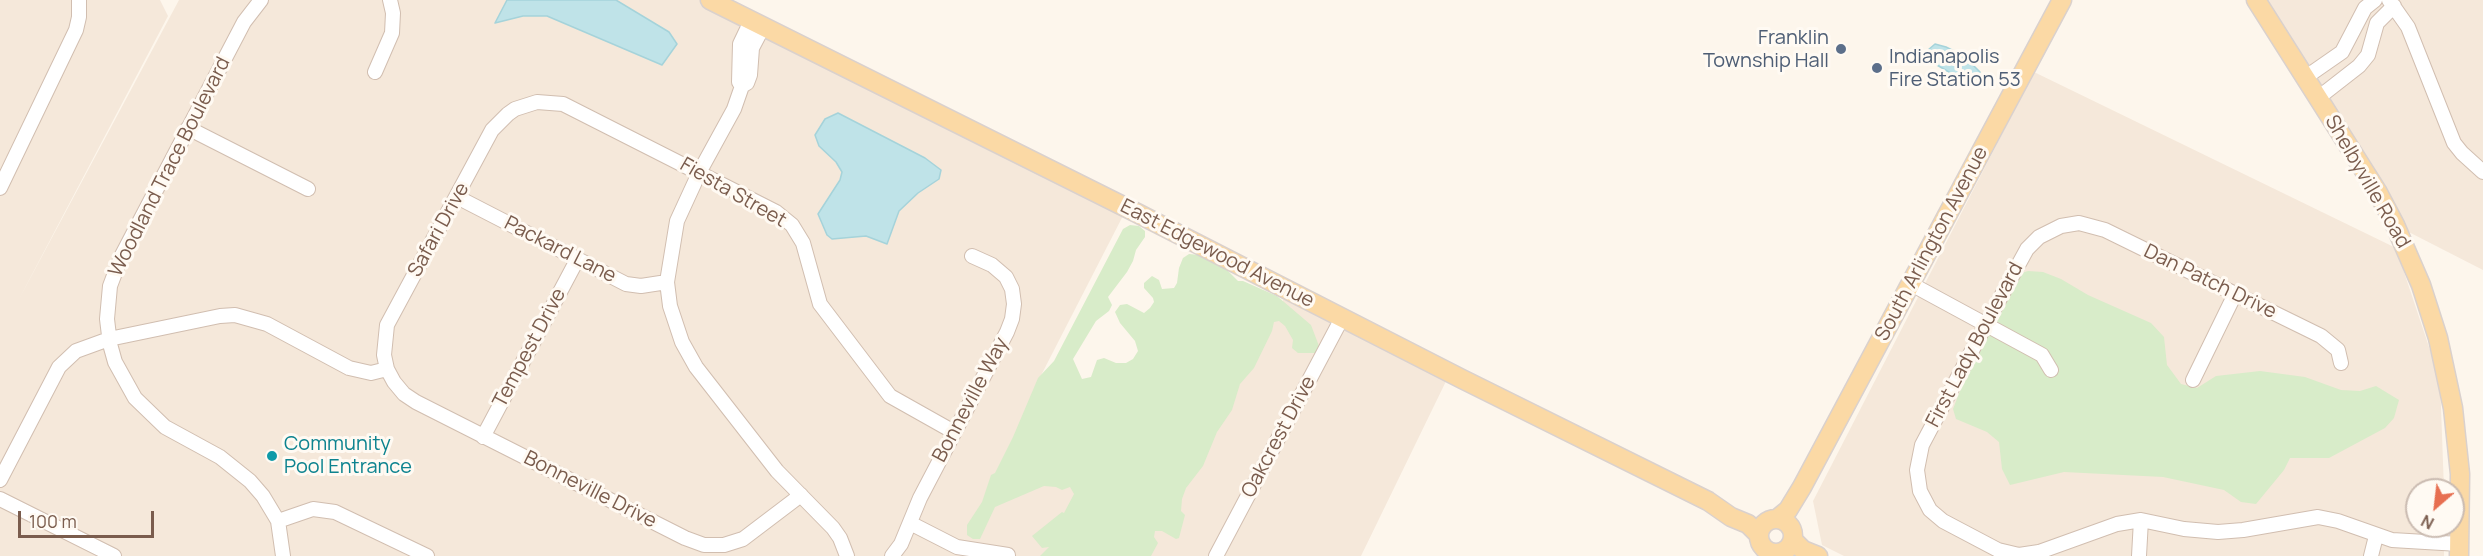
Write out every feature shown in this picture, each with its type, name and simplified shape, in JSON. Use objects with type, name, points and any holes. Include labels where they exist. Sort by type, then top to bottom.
[{"type":"main road","name":"East Edgewood Avenue","points":[[710,0],[1724,509],[1731,517],[1748,524],[1776,542]]},
{"type":"main road","name":"South Arlington Avenue","points":[[1776,542],[1788,510],[2062,0]]},
{"type":"main road","name":"Shelbyville Road","points":[[2256,0],[2377,191],[2395,225],[2421,285],[2446,370],[2457,436],[2461,500],[2459,550]]},
{"type":"main road","points":[[1776,542],[1818,556]]},
{"type":"street","points":[[0,188],[76,30],[79,0]]},
{"type":"street","name":"Woodland Trace Boulevard","points":[[261,0],[244,22],[114,272],[108,302],[109,339],[119,372],[130,392],[145,410],[165,427],[220,457],[242,473],[263,496],[278,521],[283,556]]},
{"type":"street","points":[[375,72],[392,33],[393,14],[390,0]]},
{"type":"street","points":[[2306,77],[2342,52],[2365,8],[2375,0]]},
{"type":"street","points":[[2318,98],[2360,66],[2368,55],[2377,23],[2392,3],[2408,27],[2454,143],[2483,172]]},
{"type":"street","points":[[757,24],[750,75],[747,83],[742,86],[734,109],[699,171],[677,221],[666,282],[675,326],[687,353],[777,471],[840,538],[847,556]]},
{"type":"street","name":"Fiesta Street","points":[[523,106],[537,102],[563,104],[776,212],[792,225],[803,243],[820,304],[890,396],[954,432]]},
{"type":"street","name":"Safari Drive","points":[[387,369],[384,344],[387,325],[495,127],[511,111],[523,106]]},
{"type":"street","points":[[188,128],[308,189]]},
{"type":"street","name":"Packard Lane","points":[[457,197],[626,284],[640,286],[666,282]]},
{"type":"street","name":"Dan Patch Drive","points":[[2066,224],[2088,224],[2105,230],[2328,340],[2338,350],[2341,363]]},
{"type":"street","name":"First Lady Boulevard","points":[[2066,224],[2046,232],[2030,246],[1986,324],[1922,445],[1917,461],[1919,486],[1930,510],[1943,521],[1998,550],[2019,555],[2039,552],[2117,524],[2141,520]]},
{"type":"street","name":"Bonneville Way","points":[[892,556],[901,544],[954,432],[1007,332],[1014,304],[1012,289],[1006,277],[992,265],[972,256]]},
{"type":"street","name":"Tempest Drive","points":[[483,436],[577,260]]},
{"type":"street","points":[[1911,284],[2042,355],[2051,370]]},
{"type":"street","points":[[2193,380],[2235,294]]},
{"type":"street","points":[[0,480],[59,367],[76,351],[109,339],[220,316],[235,315],[267,324],[349,369],[371,373],[387,369]]},
{"type":"street","name":"Oakcrest Drive","points":[[1216,556],[1342,318]]},
{"type":"street","name":"Bonneville Drive","points":[[387,369],[400,390],[416,402],[685,538],[704,545],[724,545],[743,539],[801,495]]},
{"type":"street","points":[[0,499],[114,556]]},
{"type":"street","points":[[278,521],[313,509],[335,512],[427,556]]},
{"type":"street","points":[[2139,556],[2141,520],[2190,530],[2218,532],[2318,517],[2338,521],[2392,540],[2459,550]]},
{"type":"street","points":[[910,523],[957,547],[1008,555]]},
{"type":"street","points":[[2371,556],[2376,536]]},
{"type":"shaded area","points":[[0,0],[160,0],[168,16],[18,301],[179,0],[711,0],[1127,208],[1033,391],[1191,474],[1288,291],[1450,373],[1361,556],[0,556]]},
{"type":"shaded area","points":[[2256,0],[2483,0],[2483,270],[2395,225]]},
{"type":"shaded area","points":[[2034,72],[2396,248],[2440,380],[2444,478],[2405,478],[2405,538],[2444,538],[2444,556],[1844,556],[1822,545],[1813,501]]},
{"type":"green space","points":[[1130,225],[1139,226],[1145,231],[1145,237],[1136,250],[1127,272],[1108,297],[1112,305],[1109,311],[1096,321],[1073,359],[1082,379],[1091,377],[1097,360],[1104,358],[1116,363],[1126,363],[1133,359],[1138,351],[1135,341],[1120,323],[1115,312],[1120,305],[1127,304],[1144,313],[1154,302],[1144,288],[1144,283],[1152,276],[1159,280],[1162,289],[1174,288],[1183,258],[1189,254],[1199,255],[1220,263],[1238,281],[1277,296],[1311,325],[1319,346],[1315,353],[1298,353],[1292,348],[1293,340],[1285,326],[1279,321],[1274,322],[1254,368],[1240,384],[1232,410],[1217,432],[1203,466],[1186,488],[1181,511],[1185,515],[1179,538],[1176,539],[1162,531],[1155,531],[1154,537],[1158,543],[1151,556],[1040,556],[1049,547],[1042,548],[1032,536],[1062,512],[1064,513],[1074,494],[1070,487],[1062,490],[1044,486],[995,507],[980,539],[973,539],[967,535],[967,525],[982,502],[991,475],[995,473],[1013,437],[1038,378],[1054,361],[1123,229]]},
{"type":"green space","points":[[2028,271],[2043,272],[2061,279],[2088,295],[2151,323],[2164,337],[2167,365],[2181,384],[2197,388],[2216,376],[2260,371],[2305,377],[2341,390],[2360,391],[2376,386],[2399,400],[2394,418],[2385,428],[2329,458],[2290,458],[2284,470],[2256,504],[2241,502],[2224,490],[2163,477],[2064,472],[2010,485],[2002,469],[1999,442],[1987,432],[1956,419],[1953,409],[1986,324],[2012,276]]},
{"type":"water","points":[[507,0],[616,0],[669,32],[677,44],[662,65],[547,16],[523,16],[495,23]]},
{"type":"water","points":[[1935,44],[1958,53],[1980,72],[1978,77],[1974,81],[1966,82],[1930,61],[1926,56],[1928,50]]},
{"type":"water","points":[[838,113],[925,158],[941,170],[939,179],[918,193],[899,211],[887,244],[866,236],[832,239],[827,235],[818,214],[840,180],[842,172],[836,162],[819,146],[815,135],[825,119]]},
{"type":"place","name":"Franklin Township Hall","points":[[1841,49]]},
{"type":"place","name":"Indianapolis Fire Station 53","points":[[1877,68]]},
{"type":"place","name":"Community Pool Entrance","points":[[272,456]]}]
